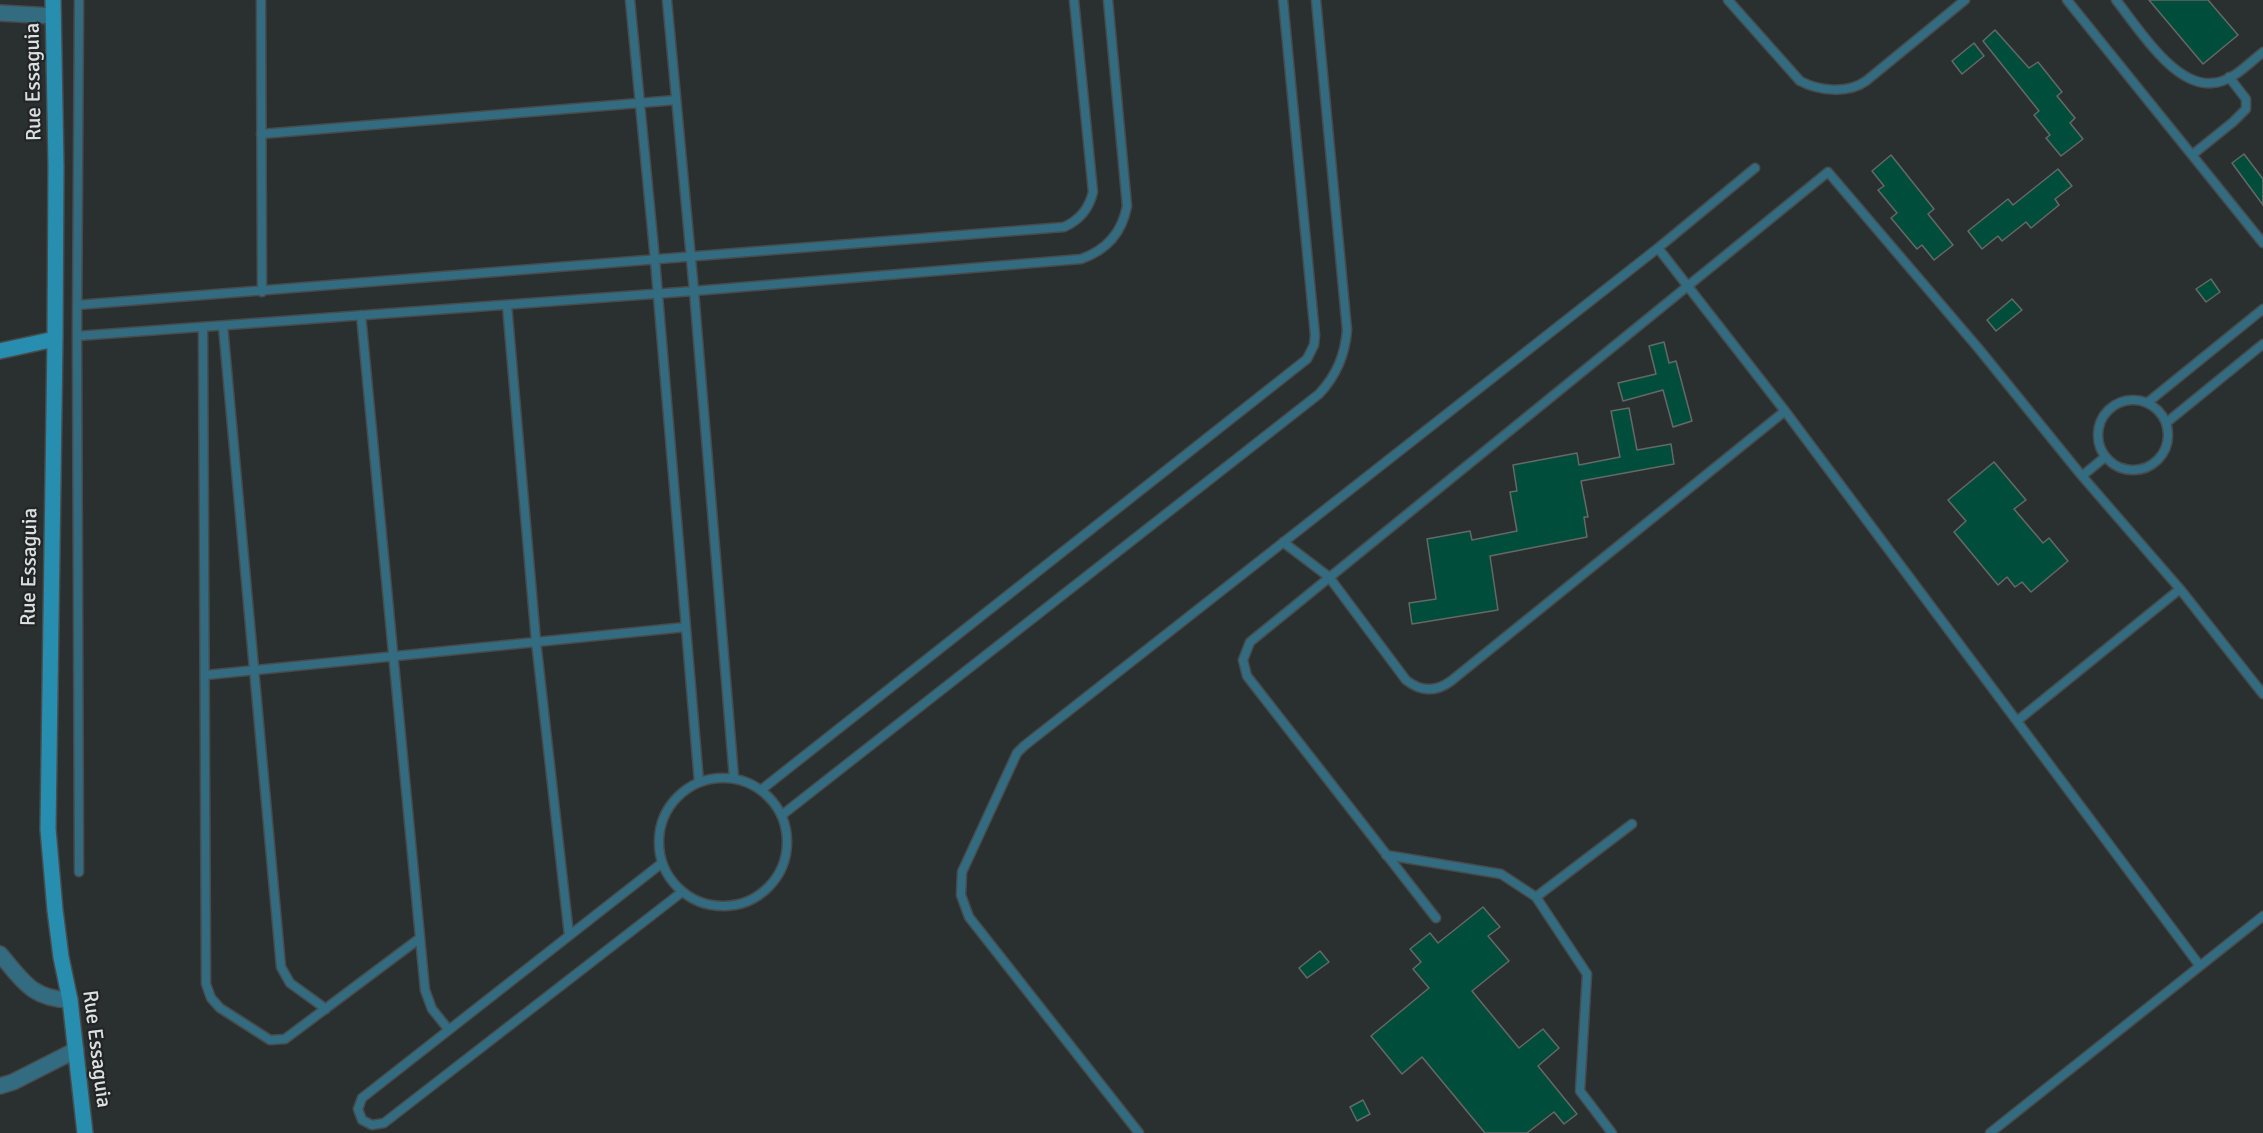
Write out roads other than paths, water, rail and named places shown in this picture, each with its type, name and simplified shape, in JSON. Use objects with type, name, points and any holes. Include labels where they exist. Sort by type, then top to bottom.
[{"type":"street","name":"Rue Essaguia","points":[[53,0],[56,166],[55,339],[48,829],[61,957],[70,1000],[85,1133]]},
{"type":"street","points":[[5,9],[53,16]]},
{"type":"street","points":[[0,351],[55,339]]},
{"type":"street","points":[[0,954],[35,992],[52,999],[70,1000]]},
{"type":"street","points":[[0,1086],[13,1082],[76,1050]]},
{"type":"lane","points":[[79,872],[76,336],[80,0]]},
{"type":"lane","points":[[261,0],[262,292]]},
{"type":"lane","points":[[630,0],[655,260],[699,782]]},
{"type":"lane","points":[[667,0],[694,291],[734,778]]},
{"type":"lane","points":[[77,305],[1064,227],[1080,217],[1091,201],[1093,182],[1074,0]]},
{"type":"lane","points":[[76,336],[657,294],[1070,261],[1092,255],[1101,250],[1122,226],[1127,196],[1108,0]]},
{"type":"lane","points":[[761,790],[1307,359],[1314,345],[1315,325],[1283,0]]},
{"type":"lane","points":[[782,815],[1319,394],[1333,378],[1343,356],[1347,330],[1316,0]]},
{"type":"lane","points":[[1728,0],[1800,81],[1811,86],[1845,90],[1866,81],[1965,0]]},
{"type":"lane","points":[[2067,0],[2263,243]]},
{"type":"lane","points":[[2116,0],[2169,65],[2182,75],[2211,84],[2229,77],[2263,52]]},
{"type":"lane","points":[[2192,155],[2246,109],[2246,99],[2229,77]]},
{"type":"lane","points":[[261,134],[676,100]]},
{"type":"lane","points":[[1140,1133],[969,917],[961,895],[962,872],[1017,753],[1658,248],[1755,168]]},
{"type":"lane","points":[[1436,918],[1247,676],[1243,660],[1250,642],[1828,172],[1979,349],[2082,476],[2180,589],[2263,694]]},
{"type":"lane","points":[[1658,248],[1785,411],[2200,966]]},
{"type":"lane","points":[[507,305],[536,641],[569,935]]},
{"type":"lane","points":[[2147,403],[2263,309]]},
{"type":"lane","points":[[361,315],[420,939],[428,1000],[435,1014],[449,1030]]},
{"type":"lane","points":[[223,326],[281,968],[290,984],[326,1009]]},
{"type":"lane","points":[[203,327],[206,984],[208,991],[220,1008],[270,1041],[290,1036],[420,939]]},
{"type":"lane","points":[[2166,423],[2263,344]]},
{"type":"lane","points":[[2130,400],[2147,403],[2160,413],[2166,423],[2167,444],[2156,462],[2145,468],[2125,470],[2104,457],[2098,442],[2098,429],[2108,410],[2118,403],[2130,400]]},
{"type":"lane","points":[[1283,542],[1329,577],[1406,680],[1426,690],[1440,688],[1785,411]]},
{"type":"lane","points":[[2082,476],[2104,457]]},
{"type":"lane","points":[[2017,721],[2180,589]]},
{"type":"lane","points":[[206,675],[686,627]]},
{"type":"lane","points":[[717,777],[734,778],[761,790],[773,801],[782,815],[788,839],[785,857],[778,874],[762,893],[746,902],[728,906],[704,903],[682,892],[667,874],[662,863],[658,839],[664,815],[678,795],[699,782],[717,777]]},
{"type":"lane","points":[[1536,897],[1632,824]]},
{"type":"lane","points":[[1386,855],[1501,874],[1536,897],[1587,974],[1580,1091],[1612,1133]]},
{"type":"lane","points":[[662,863],[362,1098],[358,1109],[362,1120],[372,1125],[384,1123],[682,892]]},
{"type":"lane","points":[[1990,1133],[2263,916]]}]
